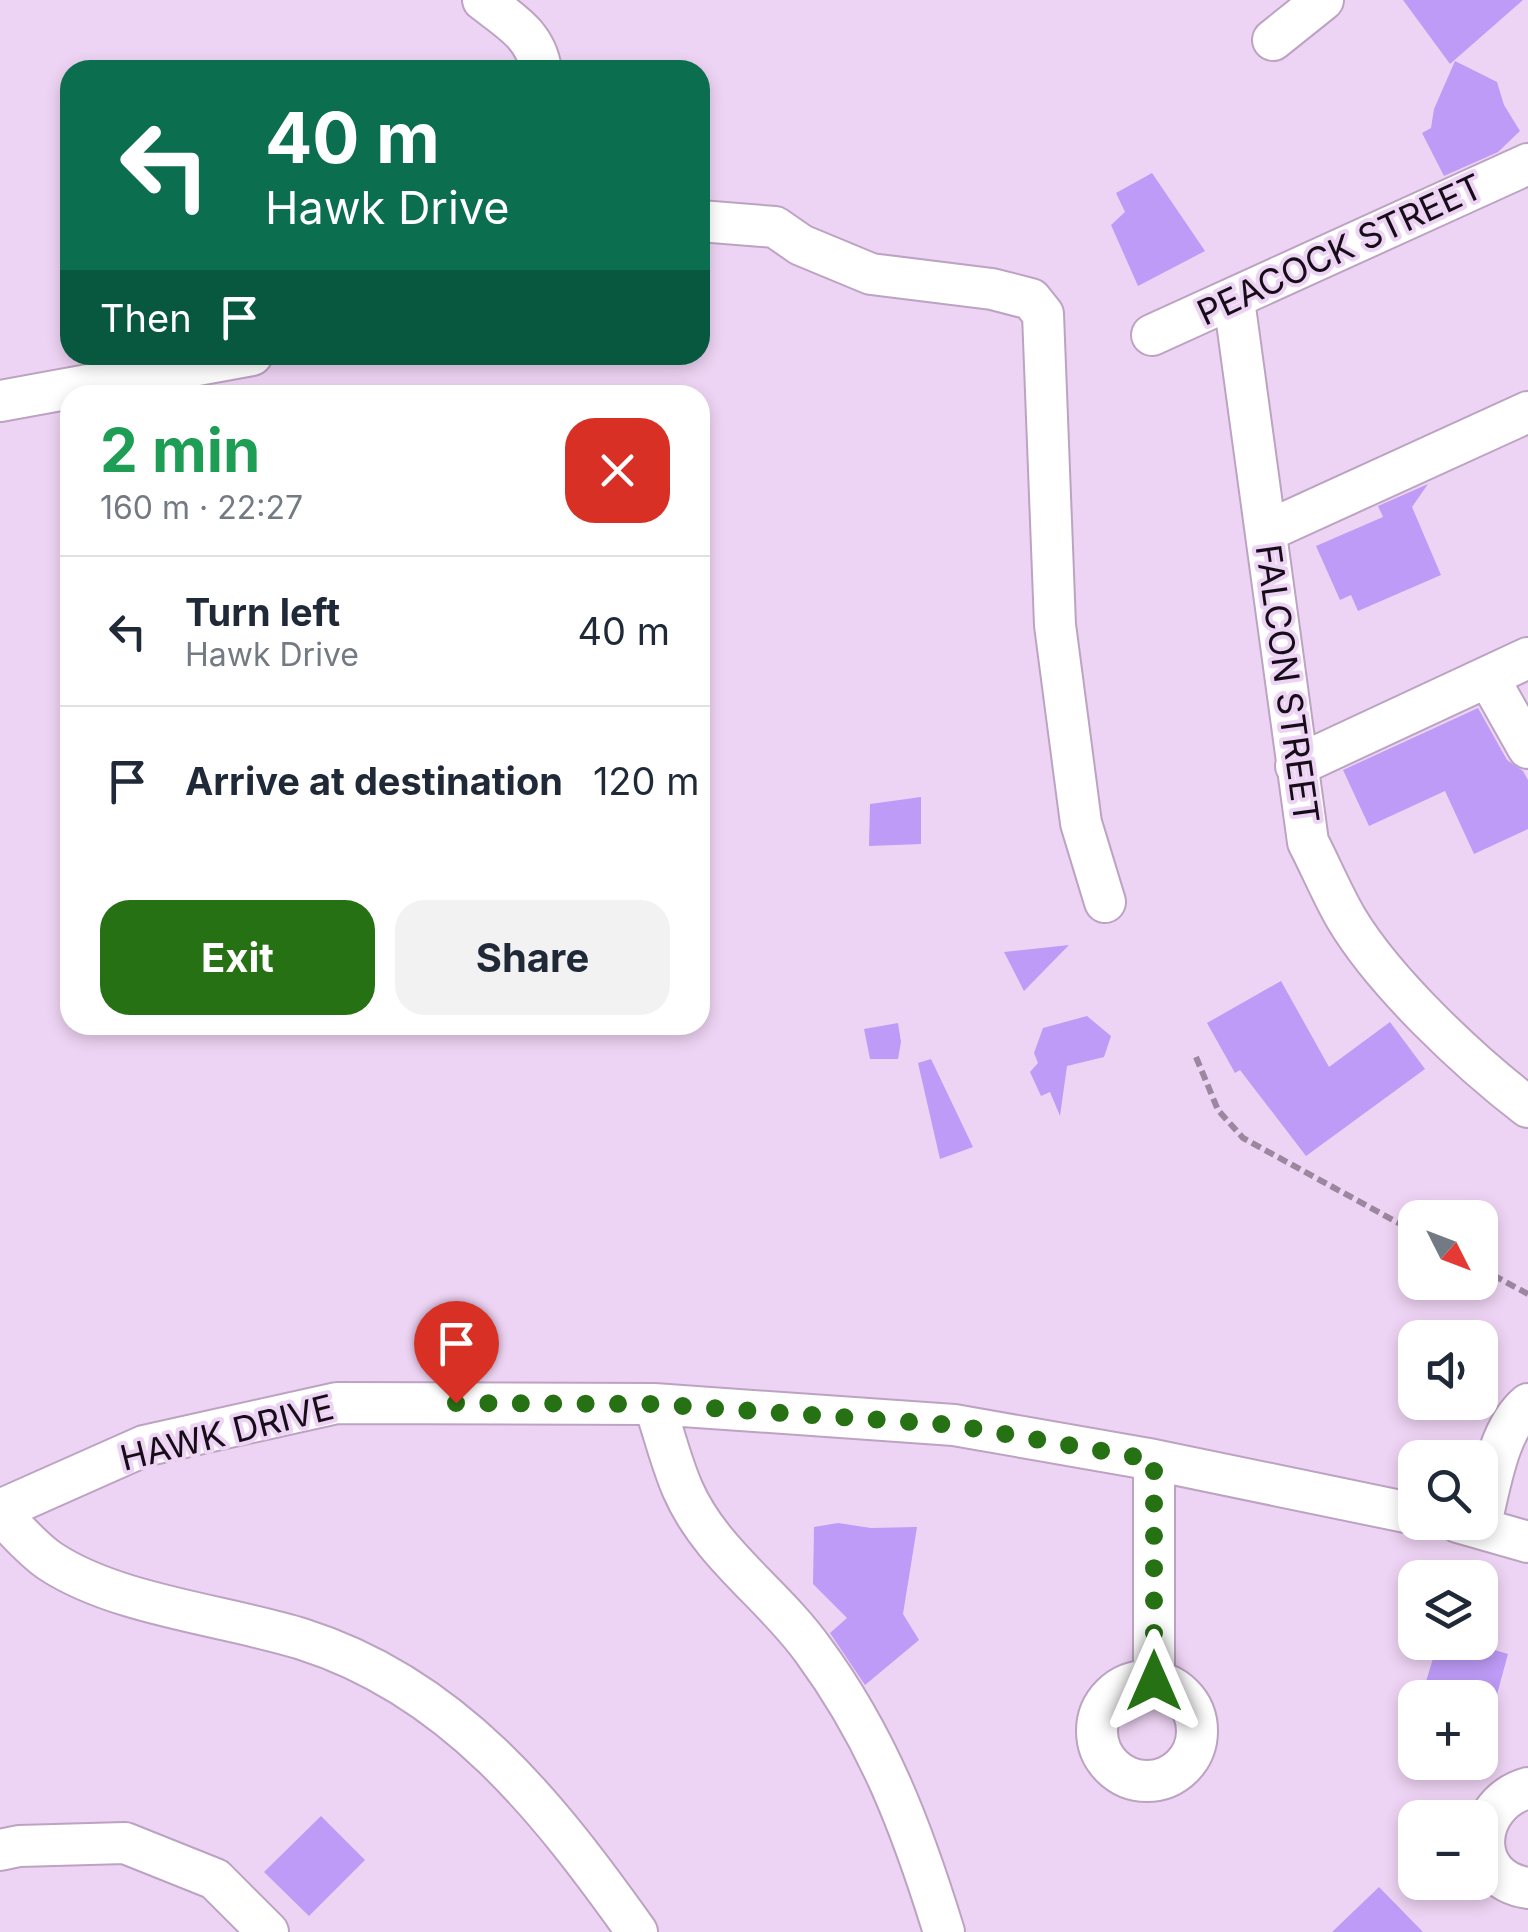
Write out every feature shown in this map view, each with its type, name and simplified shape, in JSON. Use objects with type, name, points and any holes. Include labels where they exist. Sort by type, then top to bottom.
[{"type":"street","points":[[483,0],[523,31],[538,48],[540,60]]},
{"type":"street","points":[[1273,40],[1324,0]]},
{"type":"street","name":"PEACOCK STREET","points":[[1152,336],[1528,164]]},
{"type":"street","points":[[710,222],[775,227],[801,245],[870,274],[992,289],[1031,299],[1044,314],[1055,624],[1081,823],[1105,902]]},
{"type":"street","name":"FALCON STREET","points":[[1234,300],[1308,842],[1347,920],[1394,980],[1492,1079],[1528,1107]]},
{"type":"street","points":[[84,385],[196,365]]},
{"type":"street","points":[[0,400],[60,389]]},
{"type":"street","points":[[1267,532],[1528,412]]},
{"type":"street","points":[[1296,766],[1528,658]]},
{"type":"street","points":[[1488,677],[1528,748]]},
{"type":"street","name":"HAWK DRIVE","points":[[0,1512],[144,1446],[337,1403],[654,1404],[954,1425],[1154,1460],[1398,1510]]},
{"type":"street","points":[[654,1404],[684,1493],[725,1552],[812,1648],[875,1745],[914,1833],[944,1932]]},
{"type":"street","points":[[1498,1458],[1517,1414],[1528,1404]]},
{"type":"street","points":[[1154,1460],[1154,1681]]},
{"type":"street","points":[[0,1512],[48,1560],[98,1586],[305,1640],[397,1679],[489,1748],[575,1844],[637,1932]]},
{"type":"street","points":[[1498,1533],[1528,1542]]},
{"type":"street","points":[[1528,1788],[1512,1793],[1498,1804],[1488,1819],[1484,1836],[1493,1868],[1506,1880],[1528,1888]]},
{"type":"street","points":[[0,1850],[125,1843],[215,1879],[268,1932]]},
{"type":"path","points":[[1196,1057],[1218,1110],[1244,1138],[1398,1223]]},
{"type":"path","points":[[1498,1278],[1528,1294]]},
{"type":"building","points":[[1403,0],[1523,0],[1450,64]]},
{"type":"building","points":[[1455,61],[1497,82],[1504,105],[1520,131],[1498,152],[1444,176],[1422,133],[1431,128],[1434,109]]},
{"type":"building","points":[[1152,173],[1205,251],[1138,286],[1111,225],[1125,212],[1116,193]]},
{"type":"building","points":[[1428,484],[1412,507],[1441,575],[1358,611],[1351,595],[1340,600],[1316,546],[1383,517],[1378,506]]},
{"type":"building","points":[[1478,708],[1507,760],[1523,771],[1528,780],[1528,829],[1474,854],[1445,791],[1369,826],[1343,770]]},
{"type":"building","points":[[921,797],[921,844],[869,846],[870,804]]},
{"type":"building","points":[[1069,945],[1024,991],[1004,952]]},
{"type":"building","points":[[1281,981],[1329,1067],[1390,1022],[1425,1069],[1306,1156],[1240,1070],[1235,1073],[1207,1023]]},
{"type":"building","points":[[1087,1016],[1111,1036],[1104,1057],[1067,1066],[1060,1116],[1050,1092],[1041,1096],[1030,1072],[1038,1063],[1034,1053],[1043,1028]]},
{"type":"building","points":[[898,1023],[898,1059],[870,1059],[864,1029]]},
{"type":"building","points":[[931,1059],[973,1147],[940,1159],[918,1063]]},
{"type":"building","points":[[838,1523],[871,1528],[917,1527],[903,1614],[919,1640],[865,1685],[830,1633],[847,1618],[813,1584],[814,1527]]},
{"type":"building","points":[[1498,1651],[1508,1654],[1498,1691],[1498,1680],[1426,1680],[1433,1660],[1498,1660]]},
{"type":"building","points":[[321,1816],[365,1860],[309,1916],[264,1872]]},
{"type":"building","points":[[1379,1887],[1423,1932],[1332,1932]]},
{"type":"route","points":[[456,1403],[654,1404],[954,1425],[1154,1460],[1154,1681]]}]
